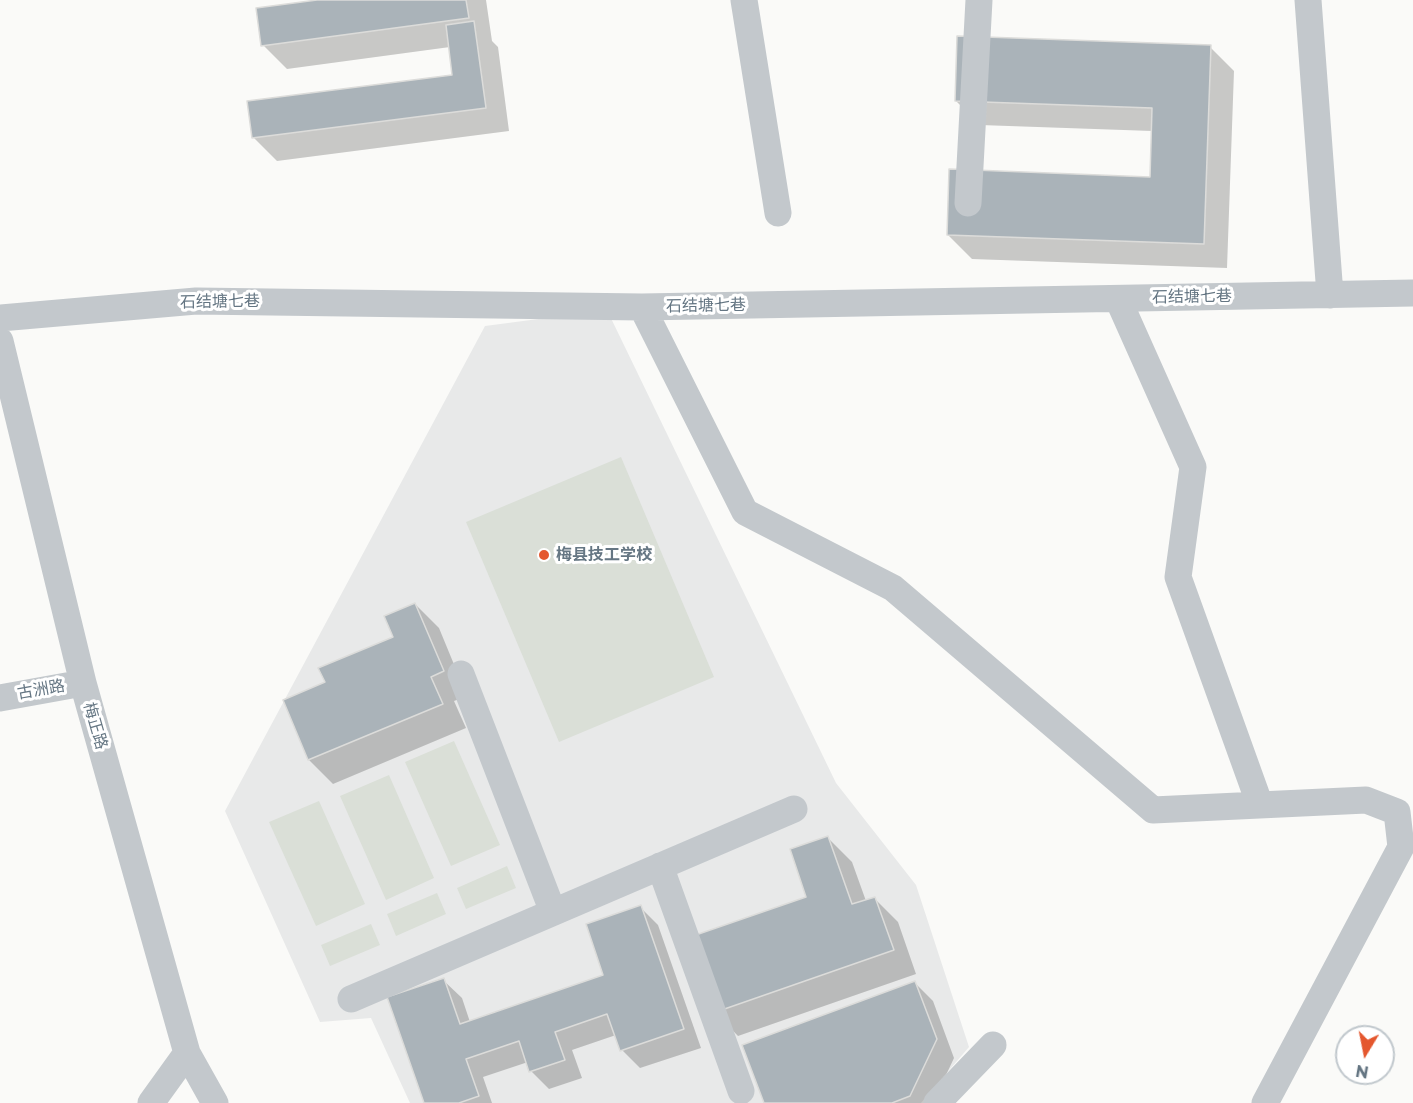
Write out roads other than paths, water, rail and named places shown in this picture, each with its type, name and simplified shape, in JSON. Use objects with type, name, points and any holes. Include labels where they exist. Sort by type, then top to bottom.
[{"type":"street","points":[[744,0],[778,213]]},
{"type":"street","points":[[968,203],[979,0]]},
{"type":"street","points":[[1308,0],[1330,295]]},
{"type":"street","name":"石结塘七巷","points":[[0,318],[196,301],[642,308],[1413,293]]},
{"type":"street","points":[[1118,299],[1193,467],[1178,576],[1260,805]]},
{"type":"street","points":[[642,308],[745,512],[892,588],[1153,810],[1366,800],[1397,812],[1401,847],[1266,1103]]},
{"type":"street","name":"梅正路","points":[[0,341],[83,683],[187,1053],[215,1103]]},
{"type":"street","points":[[461,675],[553,912]]},
{"type":"street","name":"古洲路","points":[[0,698],[83,683]]},
{"type":"street","points":[[351,999],[794,809]]},
{"type":"street","points":[[660,866],[741,1091]]},
{"type":"street","points":[[937,1103],[993,1045]]},
{"type":"street","points":[[151,1103],[187,1053]]},
{"type":"place","name":"梅县技工学校","points":[[544,555]]}]
